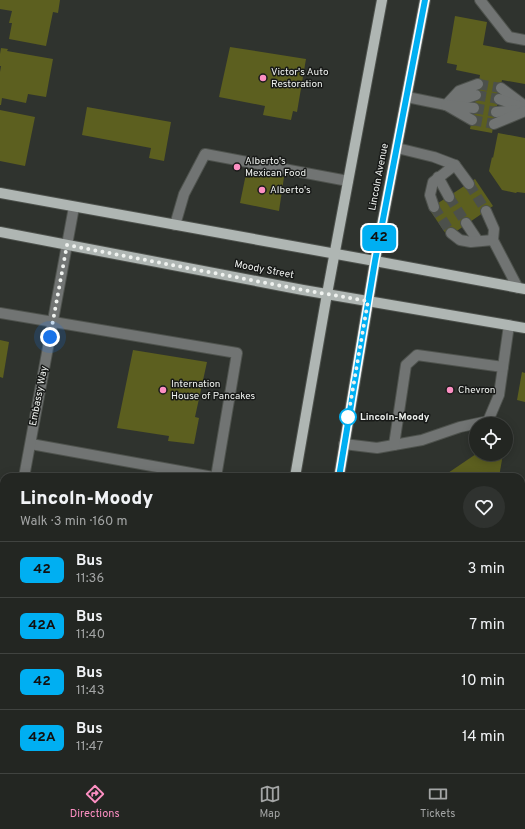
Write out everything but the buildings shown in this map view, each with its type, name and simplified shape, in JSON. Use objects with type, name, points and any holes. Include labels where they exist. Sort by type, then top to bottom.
[{"type":"main road","points":[[296,473],[327,294],[382,0]]},
{"type":"main road","name":"Lincoln Avenue","points":[[340,473],[375,261],[425,0]]},
{"type":"main road","points":[[0,193],[522,289]]},
{"type":"main road","name":"Moody Street","points":[[0,232],[327,294],[525,328]]},
{"type":"lane","points":[[480,0],[509,37],[525,40]]},
{"type":"lane","points":[[446,105],[459,91],[478,84]]},
{"type":"lane","points":[[500,88],[525,109]]},
{"type":"lane","points":[[446,105],[476,95]]},
{"type":"lane","points":[[407,97],[446,105],[474,108]]},
{"type":"lane","points":[[499,99],[525,109]]},
{"type":"lane","points":[[446,105],[472,120]]},
{"type":"lane","points":[[496,112],[525,109]]},
{"type":"lane","points":[[494,124],[525,109]]},
{"type":"lane","points":[[397,148],[434,156],[455,165],[469,184]]},
{"type":"lane","points":[[175,225],[184,194],[205,154],[348,181]]},
{"type":"lane","points":[[434,207],[430,194],[433,182],[455,165]]},
{"type":"lane","points":[[438,178],[449,197]]},
{"type":"lane","name":"Embassy Way","points":[[25,473],[74,207]]},
{"type":"lane","points":[[486,210],[494,230],[493,240],[522,289]]},
{"type":"lane","points":[[466,223],[478,241]]},
{"type":"lane","points":[[451,233],[460,240],[471,242],[493,240]]},
{"type":"lane","points":[[0,313],[237,353],[216,473]]},
{"type":"lane","points":[[344,444],[377,448],[422,440],[460,427],[488,421],[499,395],[508,325]]},
{"type":"lane","points":[[394,445],[406,365],[417,355],[503,367]]},
{"type":"lane","points":[[31,444],[193,473]]},
{"type":"tunnel","points":[[478,84],[501,88]]},
{"type":"tunnel","points":[[476,95],[499,99]]},
{"type":"tunnel","points":[[474,108],[496,112]]},
{"type":"tunnel","points":[[472,120],[494,124]]},
{"type":"tunnel","points":[[469,184],[486,211]]},
{"type":"tunnel","points":[[449,197],[466,223]]},
{"type":"tunnel","points":[[434,207],[451,233]]},
{"type":"bus line","name":"42","points":[[340,473],[365,313],[425,0]]},
{"type":"place","name":"Victor's Auto Restoration","points":[[263,78]]},
{"type":"place","name":"Alberto's Mexican Food","points":[[237,167]]},
{"type":"place","name":"Alberto's","points":[[262,190]]},
{"type":"place","name":"Internation House of Pancakes","points":[[163,390]]},
{"type":"place","name":"Chevron","points":[[450,390]]},
{"type":"place","name":"Lincoln-Moody","points":[[348,417]]},
{"type":"route","points":[[50,337],[67,245],[368,301],[348,417]]}]
